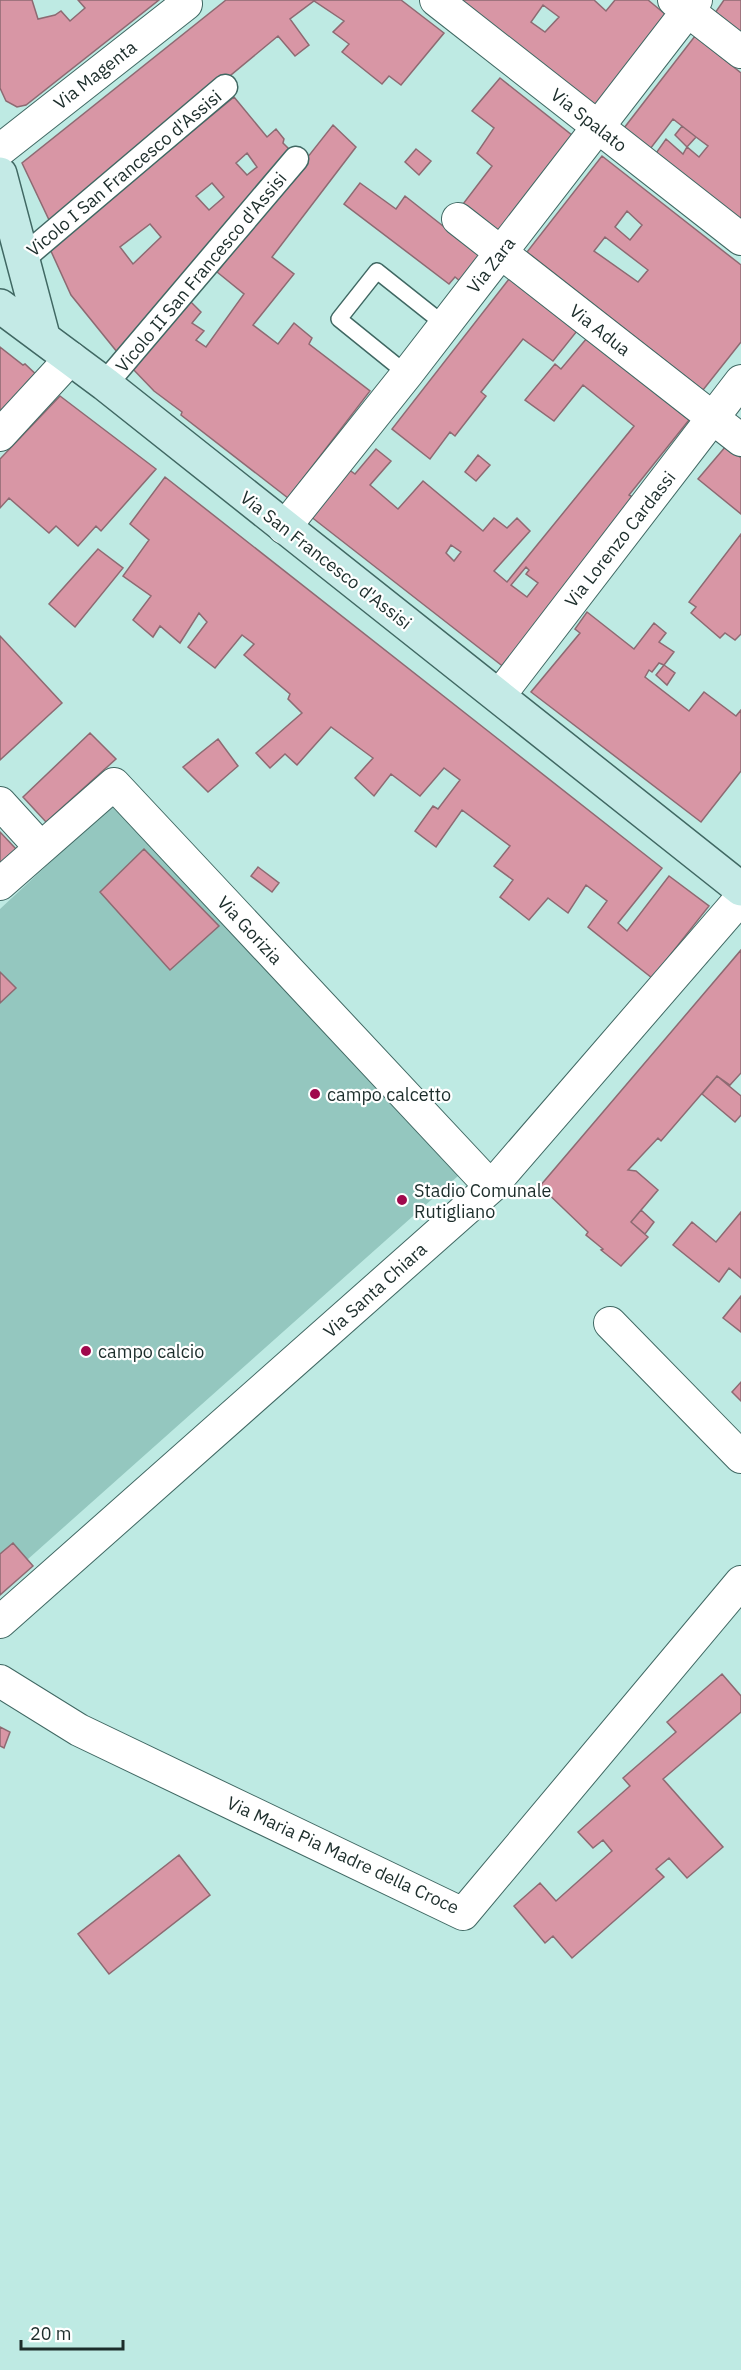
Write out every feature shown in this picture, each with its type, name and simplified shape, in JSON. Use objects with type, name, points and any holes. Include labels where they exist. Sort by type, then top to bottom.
[{"type":"main road","points":[[0,174],[43,336]]},
{"type":"main road","name":"Via San Francesco d'Assisi","points":[[0,306],[105,384],[741,889]]},
{"type":"street","name":"Via Spalato","points":[[436,0],[741,239]]},
{"type":"street","name":"Via Magenta","points":[[0,150],[186,1]]},
{"type":"street","name":"Via Zara","points":[[284,528],[407,374],[598,127],[686,4]]},
{"type":"street","points":[[686,4],[741,52]]},
{"type":"street","name":"Vicolo I San Francesco d'Assisi","points":[[22,259],[225,87]]},
{"type":"street","name":"Vicolo II San Francesco d'Assisi","points":[[105,384],[296,159]]},
{"type":"street","name":"Via Adua","points":[[458,219],[741,440]]},
{"type":"street","points":[[0,435],[71,358]]},
{"type":"street","name":"Via Lorenzo Cardassi","points":[[499,696],[741,381]]},
{"type":"street","name":"Via Gorizia","points":[[0,884],[114,784],[491,1187]]},
{"type":"street","points":[[0,803],[41,848]]},
{"type":"street","name":"Via Santa Chiara","points":[[0,1622],[491,1187],[741,898]]},
{"type":"street","points":[[610,1323],[741,1457]]},
{"type":"street","name":"Via Maria Pia Madre della Croce","points":[[0,1681],[79,1730],[463,1914],[741,1582]]},
{"type":"lane","points":[[407,374],[339,319],[377,271],[445,325]]},
{"type":"green space","points":[[112,805],[458,1176],[0,1584],[0,1003],[16,988],[0,972],[0,909]]},
{"type":"building","points":[[0,0],[32,0],[38,19],[55,15],[61,11],[70,21],[85,8],[78,0],[159,0],[26,105],[17,107],[6,101],[0,88]]},
{"type":"building","points":[[226,0],[401,0],[444,33],[401,85],[389,76],[382,84],[342,52],[349,44],[333,32],[344,21],[314,1],[290,19],[309,45],[295,56],[278,36],[51,224],[22,163]]},
{"type":"building","points":[[454,0],[594,0],[606,11],[615,0],[648,0],[665,14],[592,110]],"holes":[[[543,5],[559,17],[545,32],[531,22]]]},
{"type":"building","points":[[724,0],[741,0],[741,33],[715,13]]},
{"type":"building","points":[[695,36],[741,73],[741,225],[654,156],[666,139],[683,154],[687,147],[699,157],[708,146],[673,119],[647,153],[621,132]]},
{"type":"building","points":[[500,78],[573,136],[499,231],[463,204],[492,166],[477,153],[494,128],[472,111]]},
{"type":"building","points":[[234,97],[267,137],[276,129],[284,139],[283,143],[294,154],[122,358],[71,295],[50,249]],"holes":[[[247,153],[257,167],[247,175],[236,163]],[[212,183],[224,197],[209,210],[196,196]],[[150,224],[161,237],[133,264],[120,247]]]},
{"type":"building","points":[[333,125],[356,147],[272,257],[294,274],[253,325],[278,344],[294,323],[312,338],[309,344],[370,391],[288,498],[181,415],[182,412],[154,391],[130,366],[187,298],[201,312],[192,323],[204,331],[196,340],[206,347],[244,294],[217,272]]},
{"type":"building","points":[[682,126],[696,137],[687,147],[675,135]]},
{"type":"building","points":[[416,149],[431,161],[419,175],[405,162]]},
{"type":"building","points":[[602,156],[741,265],[741,342],[703,390],[527,252]],"holes":[[[627,211],[642,225],[630,240],[615,227]],[[605,237],[648,270],[638,282],[594,251]]]},
{"type":"building","points":[[360,183],[396,209],[405,196],[481,256],[460,281],[455,277],[449,284],[344,204]]},
{"type":"building","points":[[509,279],[577,331],[553,361],[523,339],[481,392],[486,396],[455,436],[450,432],[430,459],[392,429]]},
{"type":"building","points":[[587,338],[689,420],[629,495],[636,499],[505,668],[310,516],[348,469],[355,474],[376,449],[391,461],[370,485],[398,509],[423,481],[483,531],[494,518],[507,528],[517,518],[530,531],[494,571],[507,582],[634,426],[583,385],[554,421],[525,400],[555,364],[561,369]],"holes":[[[451,545],[461,552],[454,561],[446,553]],[[526,567],[529,570],[526,574],[538,583],[527,597],[511,585]]]},
{"type":"building","points":[[0,347],[23,365],[25,364],[42,380],[0,425]]},
{"type":"building","points":[[60,396],[156,469],[101,531],[96,526],[78,546],[56,526],[49,533],[9,498],[0,508],[0,459]]},
{"type":"building","points":[[726,446],[741,458],[741,514],[698,479]]},
{"type":"building","points":[[478,455],[490,465],[476,481],[465,472]]},
{"type":"building","points":[[165,477],[662,868],[618,923],[627,931],[669,876],[709,906],[652,978],[588,927],[607,901],[586,885],[568,913],[548,898],[529,920],[500,897],[513,880],[494,866],[510,846],[462,810],[436,847],[415,831],[433,806],[438,809],[460,780],[444,768],[420,796],[391,774],[374,796],[355,778],[373,758],[331,727],[297,765],[285,754],[270,768],[256,753],[302,713],[288,699],[290,694],[244,655],[254,644],[242,635],[215,668],[188,647],[207,622],[199,613],[180,643],[160,626],[153,637],[133,620],[151,596],[123,576],[149,540],[130,524]]},
{"type":"building","points":[[741,534],[741,634],[735,640],[725,633],[720,638],[691,613],[696,607],[689,602]]},
{"type":"building","points":[[98,549],[123,568],[75,627],[49,604]]},
{"type":"building","points":[[587,612],[634,649],[654,623],[666,633],[659,642],[674,652],[664,665],[659,663],[652,672],[649,670],[645,677],[689,711],[704,692],[736,716],[741,710],[741,771],[701,822],[531,692],[580,633],[575,629]]},
{"type":"building","points":[[0,636],[62,703],[0,760]]},
{"type":"building","points":[[664,665],[675,673],[667,685],[656,675]]},
{"type":"building","points":[[90,733],[116,759],[46,822],[23,797]]},
{"type":"building","points":[[218,739],[238,766],[208,792],[183,767]]},
{"type":"building","points":[[0,832],[16,849],[0,864]]},
{"type":"building","points":[[144,849],[219,926],[170,970],[100,892]]},
{"type":"building","points":[[258,867],[279,883],[272,892],[251,876]]},
{"type":"building","points":[[741,950],[741,1073],[730,1085],[717,1076],[661,1141],[658,1138],[628,1170],[636,1171],[658,1190],[631,1222],[648,1237],[621,1266],[601,1250],[603,1249],[586,1235],[588,1232],[540,1186]]},
{"type":"building","points":[[0,972],[16,988],[0,1003]]},
{"type":"building","points":[[717,1076],[741,1096],[741,1115],[735,1122],[702,1094]]},
{"type":"building","points":[[641,1210],[654,1222],[645,1234],[631,1222]]},
{"type":"building","points":[[741,1212],[741,1278],[729,1268],[719,1282],[673,1245],[692,1222],[716,1242]]},
{"type":"building","points":[[741,1296],[741,1332],[723,1318]]},
{"type":"building","points":[[741,1382],[741,1401],[732,1392]]},
{"type":"building","points":[[13,1543],[33,1566],[0,1595],[0,1554]]},
{"type":"building","points":[[722,1674],[741,1696],[741,1712],[663,1779],[723,1847],[687,1878],[669,1858],[656,1869],[664,1877],[572,1958],[553,1936],[545,1943],[514,1906],[540,1883],[556,1901],[612,1851],[603,1840],[593,1848],[578,1832],[630,1786],[623,1778],[676,1732],[667,1722]]},
{"type":"building","points":[[0,1727],[10,1732],[4,1748],[0,1746]]},
{"type":"building","points":[[179,1855],[210,1895],[109,1974],[78,1934]]},
{"type":"place","name":"campo calcetto","points":[[315,1094]]},
{"type":"place","name":"Stadio Comunale Rutigliano","points":[[402,1200]]},
{"type":"place","name":"campo calcio","points":[[86,1351]]}]
